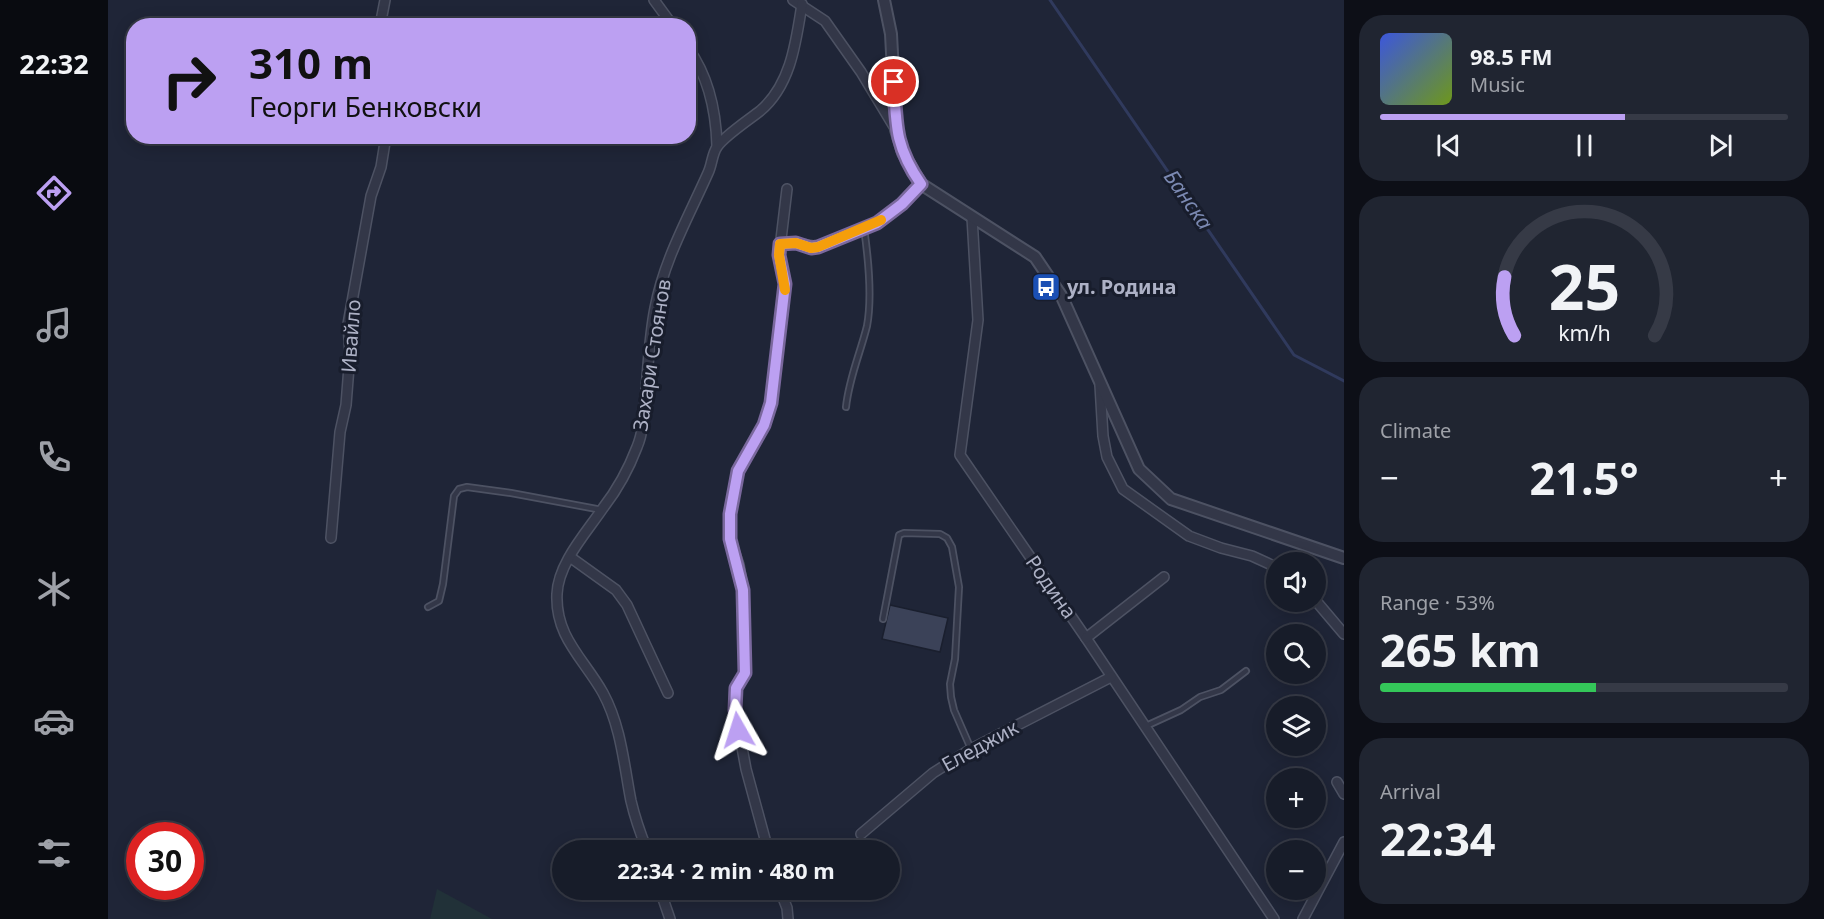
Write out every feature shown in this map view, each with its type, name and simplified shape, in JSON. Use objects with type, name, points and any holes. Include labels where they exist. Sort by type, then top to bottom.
[{"type":"street","points":[[382,18],[385,0]]},
{"type":"street","points":[[654,0],[667,18]]},
{"type":"street","points":[[884,0],[891,34],[896,130],[903,153],[921,184],[1035,257],[1062,297],[1139,469],[1171,500],[1344,558]]},
{"type":"street","points":[[797,2],[825,21],[861,72],[896,130]]},
{"type":"street","points":[[717,146],[763,108],[777,91],[786,74],[794,50],[797,2]]},
{"type":"street","points":[[696,60],[704,72],[712,97],[717,146]]},
{"type":"street","name":"Ивайло","points":[[330,538],[340,432],[346,405],[350,354],[348,324],[370,196],[381,167],[385,144]]},
{"type":"street","name":"Захари Стоянов","points":[[644,840],[631,802],[627,771],[611,711],[595,680],[566,639],[560,620],[557,592],[561,576],[570,557],[584,533],[617,488],[638,446],[655,308],[667,262],[682,225],[709,171],[717,146]]},
{"type":"street","points":[[780,244],[796,243],[811,248],[818,247],[877,223],[902,204],[921,184]]},
{"type":"street","points":[[765,840],[746,769],[735,710],[736,688],[745,673],[743,590],[730,539],[730,514],[738,471],[764,425],[771,403],[785,284],[779,255],[787,189]]},
{"type":"street","name":"Родина","points":[[972,218],[978,320],[960,455],[1146,726],[1274,919]]},
{"type":"street","points":[[1100,382],[1103,436],[1107,457],[1124,489],[1189,536],[1266,562]]},
{"type":"street","points":[[570,557],[616,590],[627,604],[668,693]]},
{"type":"street","points":[[1086,638],[1164,577]]},
{"type":"street","points":[[1325,612],[1344,634]]},
{"type":"street","name":"Еледжик","points":[[861,834],[933,772],[971,749],[1111,677]]},
{"type":"street","points":[[1337,782],[1344,794]]},
{"type":"street","points":[[1303,919],[1344,842]]},
{"type":"street","points":[[663,900],[670,919]]},
{"type":"street","points":[[784,900],[788,919]]},
{"type":"lane","points":[[846,407],[848,386],[867,324],[869,299],[864,228]]},
{"type":"lane","points":[[429,607],[439,601],[454,496],[459,489],[467,487],[511,492],[602,510]]},
{"type":"lane","points":[[883,619],[899,535],[940,534],[947,538],[952,548],[959,587],[955,659],[950,684],[951,698],[971,749]]},
{"type":"lane","points":[[1146,726],[1181,710],[1200,698],[1221,690],[1246,671]]},
{"type":"shaded area","points":[[437,889],[492,919],[430,919]]},
{"type":"building","points":[[890,605],[948,618],[940,652],[882,639]]},
{"type":"waterway","name":"Банска","points":[[1050,0],[1294,355],[1344,381]]},
{"type":"slow traffic","points":[[785,290],[779,255],[780,244],[796,243],[811,248],[818,247],[881,220]]},
{"type":"place","name":"ул. Родина","points":[[1046,287]]},
{"type":"route","points":[[738,730],[735,710],[736,688],[745,673],[743,590],[730,539],[730,514],[738,471],[764,425],[771,403],[785,284],[779,255],[780,244],[796,243],[811,248],[818,247],[877,223],[902,204],[921,184],[903,153],[896,130],[894,82]]}]
